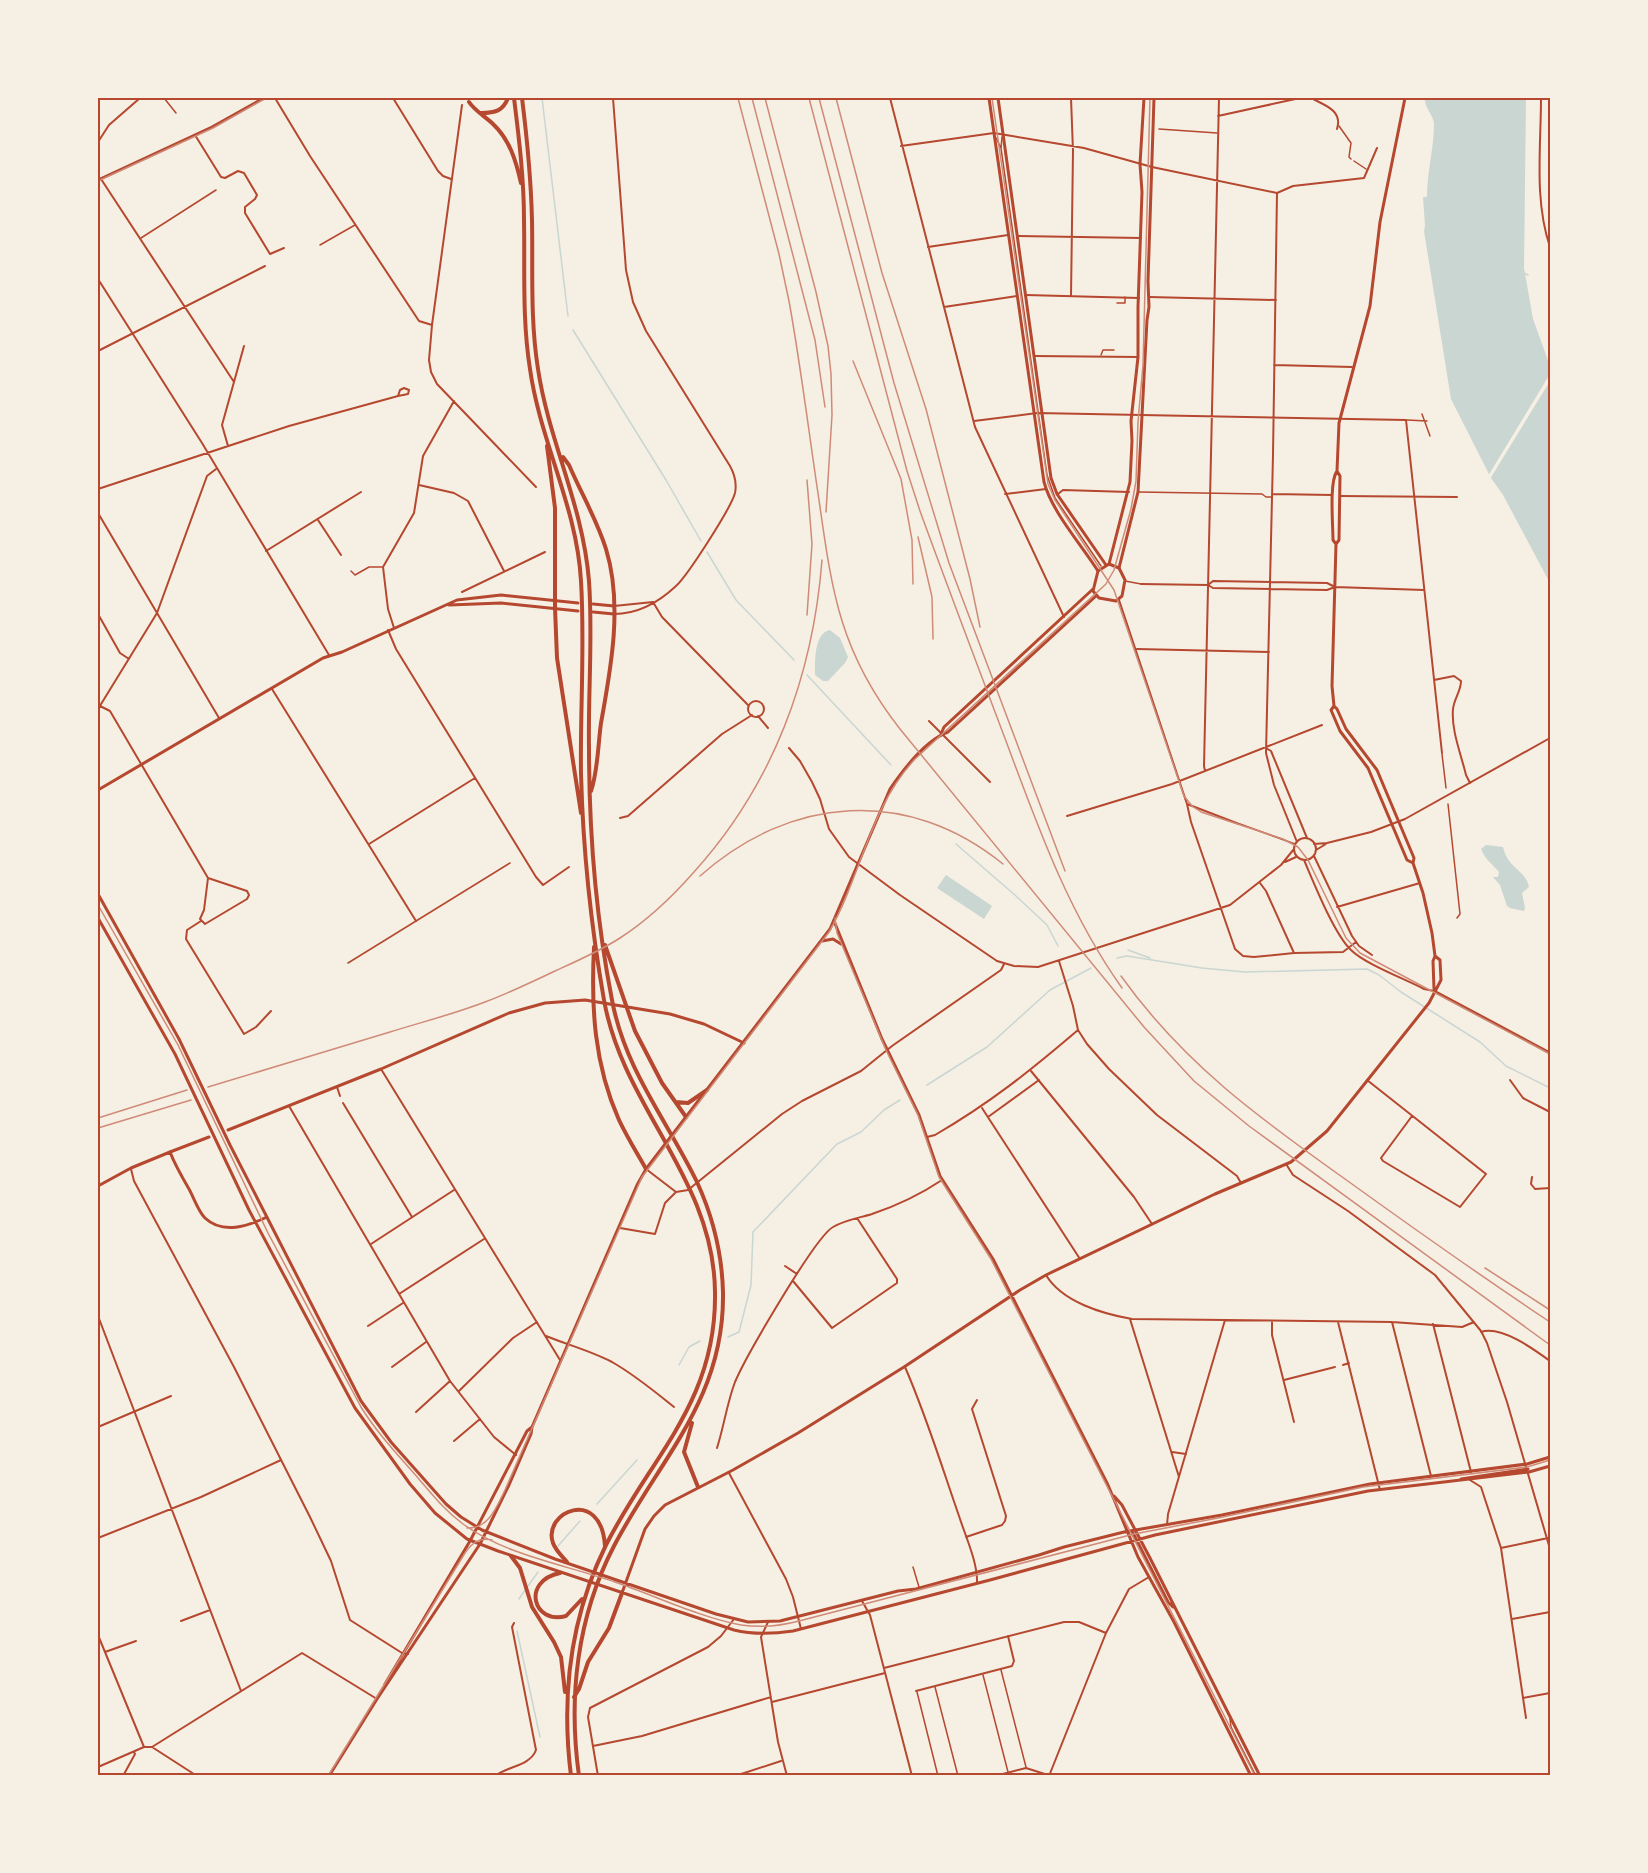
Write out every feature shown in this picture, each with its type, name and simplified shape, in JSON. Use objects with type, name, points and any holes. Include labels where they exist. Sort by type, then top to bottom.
[{"type":"highway","points":[[481,113],[499,111],[508,98]]},
{"type":"highway","points":[[514,98],[524,195],[526,340],[533,387],[572,518],[578,548],[582,590],[581,775],[583,820],[589,895],[607,1014],[620,1057],[649,1114],[684,1174],[702,1215],[711,1250],[715,1284],[714,1325],[706,1365],[694,1398],[674,1437],[626,1510],[605,1548],[585,1596],[572,1650],[566,1708]]},
{"type":"highway","points":[[522,98],[531,182],[535,346],[542,391],[579,517],[590,590],[590,794],[597,896],[615,1013],[631,1062],[690,1169],[709,1211],[721,1262],[723,1309],[715,1358],[684,1449],[698,1487]]},
{"type":"highway","points":[[468,100],[498,128],[510,146],[516,160],[524,195]]},
{"type":"highway","points":[[546,436],[555,508],[555,608],[559,675],[578,802],[583,820]]},
{"type":"highway","points":[[560,453],[569,465],[604,543],[610,563],[614,606],[611,664],[598,742],[595,781],[590,794]]},
{"type":"highway","points":[[595,937],[593,1012],[596,1047],[609,1093],[622,1127],[646,1169]]},
{"type":"highway","points":[[603,939],[627,1012],[644,1050],[673,1100],[686,1117]]},
{"type":"highway","points":[[673,1100],[687,1104],[707,1090]]},
{"type":"highway","points":[[579,1776],[574,1733],[574,1697],[580,1645],[595,1590],[629,1519],[697,1410]]},
{"type":"highway","points":[[567,1562],[553,1544],[552,1533],[557,1521],[566,1513],[581,1510],[591,1514],[600,1522],[604,1532],[605,1548]]},
{"type":"highway","points":[[511,1556],[520,1568],[532,1607],[561,1657],[571,1776]]},
{"type":"highway","points":[[561,1573],[543,1579],[538,1587],[537,1601],[543,1613],[553,1617],[566,1616],[585,1596]]},
{"type":"highway","points":[[574,1697],[588,1662],[607,1633],[622,1593]]},
{"type":"main road","points":[[99,178],[195,135],[264,98]]},
{"type":"main road","points":[[989,98],[1017,296],[1056,496],[1108,565],[1119,568],[1123,573],[1123,594],[1119,600],[1111,601],[1096,596],[1093,589]]},
{"type":"main road","points":[[998,98],[1034,356],[1046,487],[1064,520],[1100,569]]},
{"type":"main road","points":[[329,1776],[480,1544],[509,1485],[634,1189],[646,1169],[744,1043],[834,921],[890,789],[908,765],[944,727],[1093,589],[1100,569],[1108,565],[1129,492],[1131,415],[1138,357],[1140,164],[1144,98]]},
{"type":"main road","points":[[1119,568],[1138,492],[1149,297],[1154,98]]},
{"type":"main road","points":[[1336,544],[1333,540],[1333,495],[1340,419],[1370,306],[1380,222],[1388,187],[1391,157],[1405,98]]},
{"type":"main road","points":[[1337,471],[1340,476],[1340,496],[1339,540],[1336,544],[1332,686],[1334,706],[1375,767],[1414,858],[1413,863],[1431,926],[1435,956],[1433,961],[1434,991]]},
{"type":"main road","points":[[98,790],[329,655],[342,652],[447,605],[463,599],[495,596],[578,603]]},
{"type":"main road","points":[[940,733],[948,732],[1096,596]]},
{"type":"main road","points":[[447,605],[501,603],[578,611]]},
{"type":"main road","points":[[593,604],[614,606]]},
{"type":"main road","points":[[593,612],[614,614]]},
{"type":"main road","points":[[1334,706],[1331,710],[1340,731],[1366,765],[1407,860],[1413,863]]},
{"type":"main road","points":[[98,894],[175,1030],[329,1340],[369,1414],[446,1504],[461,1518],[486,1532],[734,1619],[768,1622],[919,1588],[1070,1545],[1131,1531],[1379,1482],[1551,1466]]},
{"type":"main road","points":[[98,918],[182,1068],[255,1222],[346,1394],[420,1496],[452,1528],[470,1541],[631,1598],[727,1628],[761,1634],[801,1629],[1138,1539],[1347,1495],[1470,1480],[1528,1468],[1551,1457]]},
{"type":"main road","points":[[834,921],[887,1050],[919,1115],[942,1180],[989,1252],[1113,1496],[1115,1505],[1138,1539],[1175,1608],[1260,1776]]},
{"type":"main road","points":[[820,941],[833,939],[843,945]]},
{"type":"main road","points":[[622,1593],[643,1534],[652,1518],[669,1503],[729,1473],[805,1429],[1046,1275],[1286,1164],[1322,1136],[1427,1004],[1441,978],[1440,960],[1435,956]]},
{"type":"main road","points":[[1434,991],[1551,1053]]},
{"type":"main road","points":[[228,1130],[381,1069],[509,1013],[538,1004],[562,1000],[585,1000],[670,1014],[704,1024],[744,1043]]},
{"type":"main road","points":[[98,1186],[131,1168],[209,1137]]},
{"type":"main road","points":[[170,1152],[201,1212],[208,1220],[229,1228],[246,1226],[267,1217]]},
{"type":"main road","points":[[377,1699],[470,1541],[527,1431],[532,1427]]},
{"type":"main road","points":[[1457,1481],[1467,1477],[1528,1468]]},
{"type":"main road","points":[[1113,1496],[1122,1505],[1131,1531],[1132,1542],[1149,1577],[1254,1776]]},
{"type":"street","points":[[98,142],[110,125],[140,98]]},
{"type":"street","points":[[164,98],[176,113]]},
{"type":"street","points":[[275,98],[419,321],[432,325]]},
{"type":"street","points":[[393,98],[438,171],[443,176],[451,178]]},
{"type":"street","points":[[614,98],[627,273],[633,304],[646,331],[730,466],[736,481],[735,492],[730,503],[685,577],[670,591],[644,608],[614,614]]},
{"type":"street","points":[[890,98],[974,422],[1005,494],[1064,617]]},
{"type":"street","points":[[1071,98],[1073,146],[1071,296]]},
{"type":"street","points":[[1206,771],[1204,766],[1219,98]]},
{"type":"street","points":[[1218,116],[1300,98]]},
{"type":"street","points":[[1311,98],[1334,110],[1339,118],[1338,127],[1351,142],[1349,157],[1351,159]]},
{"type":"street","points":[[1541,98],[1540,188],[1545,226],[1551,247]]},
{"type":"street","points":[[462,105],[432,325],[429,360],[431,372],[437,384],[536,487]]},
{"type":"street","points":[[1159,129],[1218,133]]},
{"type":"street","points":[[901,146],[994,133],[1103,152],[1152,167],[1277,193],[1293,186],[1364,178],[1377,148]]},
{"type":"street","points":[[994,133],[1001,148]]},
{"type":"street","points":[[195,135],[221,177],[225,178],[238,171],[244,172],[257,194],[255,199],[245,207],[245,213],[270,254],[284,248]]},
{"type":"street","points":[[1003,135],[1001,148],[1047,477],[1100,569]]},
{"type":"street","points":[[1354,161],[1368,171]]},
{"type":"street","points":[[99,178],[234,382]]},
{"type":"street","points":[[140,239],[216,190]]},
{"type":"street","points":[[789,748],[800,761],[815,788],[831,832],[842,850],[857,864],[912,903],[1004,964],[1033,968],[1220,909],[1232,904],[1285,862],[1296,843],[1271,776],[1266,748],[1277,193]]},
{"type":"street","points":[[320,245],[356,224]]},
{"type":"street","points":[[928,247],[1008,236]]},
{"type":"street","points":[[1018,236],[1141,238]]},
{"type":"street","points":[[98,351],[265,266]]},
{"type":"street","points":[[98,279],[329,655]]},
{"type":"street","points":[[1026,295],[1138,298]]},
{"type":"street","points":[[944,307],[1017,296]]},
{"type":"street","points":[[1117,303],[1125,303],[1125,297]]},
{"type":"street","points":[[1149,297],[1276,300]]},
{"type":"street","points":[[228,446],[222,428],[244,346]]},
{"type":"street","points":[[1101,356],[1104,350],[1114,350]]},
{"type":"street","points":[[1034,356],[1138,357]]},
{"type":"street","points":[[1274,365],[1354,368]]},
{"type":"street","points":[[98,489],[289,426],[398,396]]},
{"type":"street","points":[[394,628],[388,609],[383,567],[412,517],[423,455],[454,401]]},
{"type":"street","points":[[974,422],[1038,413],[1425,421]]},
{"type":"street","points":[[1422,414],[1430,436]]},
{"type":"street","points":[[1406,420],[1446,788]]},
{"type":"street","points":[[98,709],[157,612],[207,476],[216,469]]},
{"type":"street","points":[[419,484],[454,493],[466,500],[474,509],[504,571]]},
{"type":"street","points":[[1005,494],[1046,487],[1056,496]]},
{"type":"street","points":[[1056,496],[1063,490],[1129,492]]},
{"type":"street","points":[[266,551],[361,492]]},
{"type":"street","points":[[1138,492],[1262,494],[1266,497],[1333,495]]},
{"type":"street","points":[[1340,496],[1457,496]]},
{"type":"street","points":[[98,513],[99,519],[219,718]]},
{"type":"street","points":[[318,519],[341,555]]},
{"type":"street","points":[[462,592],[545,552]]},
{"type":"street","points":[[351,571],[355,575],[369,567],[383,567]]},
{"type":"street","points":[[1124,581],[1141,584],[1208,585],[1213,588],[1327,590],[1335,587],[1424,590]]},
{"type":"street","points":[[1208,585],[1213,581],[1327,583],[1335,587]]},
{"type":"street","points":[[1119,600],[1234,946],[1241,955],[1254,957],[1343,952],[1356,942]]},
{"type":"street","points":[[614,606],[653,602]]},
{"type":"street","points":[[653,602],[662,617],[747,705],[752,715]]},
{"type":"street","points":[[98,614],[120,653],[129,659]]},
{"type":"street","points":[[388,630],[396,649],[522,855],[543,885],[569,867]]},
{"type":"street","points":[[1135,649],[1269,652]]},
{"type":"street","points":[[1434,680],[1454,676],[1461,681],[1453,715],[1466,775],[1470,783]]},
{"type":"street","points":[[272,688],[416,921]]},
{"type":"street","points":[[747,705],[752,702],[762,705],[763,711],[758,716]]},
{"type":"street","points":[[99,705],[110,711],[208,878],[201,921],[187,930],[187,940],[244,1034],[256,1028],[271,1011]]},
{"type":"street","points":[[620,818],[628,816],[722,734],[752,715],[758,716],[768,728]]},
{"type":"street","points":[[929,721],[990,782]]},
{"type":"street","points":[[1067,816],[1179,781],[1322,725]]},
{"type":"street","points":[[1314,844],[1327,843],[1399,822],[1551,738]]},
{"type":"street","points":[[1266,748],[1271,751],[1306,838],[1314,844],[1316,850],[1314,856],[1337,906],[1356,942],[1372,955]]},
{"type":"street","points":[[369,844],[475,778]]},
{"type":"street","points":[[1187,804],[1296,843],[1306,838]]},
{"type":"street","points":[[1448,804],[1460,915],[1457,918]]},
{"type":"street","points":[[1316,850],[1327,843]]},
{"type":"street","points":[[1294,849],[1297,857]]},
{"type":"street","points":[[1304,860],[1314,856]]},
{"type":"street","points":[[1285,862],[1297,857],[1304,860],[1340,937],[1349,949],[1424,989],[1434,991]]},
{"type":"street","points":[[348,963],[510,863]]},
{"type":"street","points":[[201,921],[209,924],[248,899],[249,896],[247,891],[208,878]]},
{"type":"street","points":[[1260,883],[1266,891],[1294,953]]},
{"type":"street","points":[[1337,906],[1420,883]]},
{"type":"street","points":[[1059,961],[1078,1030],[1082,1037],[1109,1069],[1140,1099],[1199,1149],[1237,1176],[1241,1183]]},
{"type":"street","points":[[618,1227],[655,1234],[665,1203],[676,1192],[688,1191],[782,1114],[802,1101],[861,1071],[887,1050],[1001,970],[1004,964]]},
{"type":"street","points":[[927,1137],[935,1135],[982,1107],[1031,1071],[1078,1030]]},
{"type":"street","points":[[381,1069],[560,1360]]},
{"type":"street","points":[[1031,1071],[1134,1197],[1153,1225]]},
{"type":"street","points":[[988,1117],[1039,1080]]},
{"type":"street","points":[[1367,1080],[1486,1174],[1460,1207],[1381,1158],[1412,1116]]},
{"type":"street","points":[[1510,1080],[1523,1098],[1551,1112]]},
{"type":"street","points":[[337,1087],[340,1095]]},
{"type":"street","points":[[344,1103],[412,1217]]},
{"type":"street","points":[[289,1106],[450,1381],[498,1440],[516,1455]]},
{"type":"street","points":[[982,1107],[1080,1258]]},
{"type":"street","points":[[1286,1164],[1293,1175],[1348,1211],[1436,1275],[1481,1332],[1487,1343],[1528,1468],[1551,1549]]},
{"type":"street","points":[[131,1168],[134,1181],[234,1367],[331,1561],[350,1620],[402,1653],[408,1654]]},
{"type":"street","points":[[646,1169],[676,1192]]},
{"type":"street","points":[[1532,1177],[1531,1184],[1535,1189],[1551,1188]]},
{"type":"street","points":[[717,1448],[738,1374],[797,1274],[828,1230],[878,1211],[942,1180]]},
{"type":"street","points":[[371,1244],[455,1190]]},
{"type":"street","points":[[793,1281],[832,1328],[897,1283],[897,1279],[857,1218]]},
{"type":"street","points":[[399,1294],[486,1238]]},
{"type":"street","points":[[785,1266],[797,1274]]},
{"type":"street","points":[[1046,1275],[1055,1288],[1079,1302],[1097,1310],[1130,1319],[1392,1322],[1462,1327],[1474,1322]]},
{"type":"street","points":[[368,1326],[404,1303]]},
{"type":"street","points":[[98,1316],[241,1691]]},
{"type":"street","points":[[1130,1319],[1179,1478]]},
{"type":"street","points":[[1167,1525],[1225,1320]]},
{"type":"street","points":[[1272,1321],[1272,1335],[1294,1422]]},
{"type":"street","points":[[458,1392],[513,1338],[537,1322]]},
{"type":"street","points":[[1338,1322],[1380,1490]]},
{"type":"street","points":[[1392,1322],[1431,1477]]},
{"type":"street","points":[[1433,1324],[1471,1472]]},
{"type":"street","points":[[1481,1332],[1494,1331],[1517,1340],[1551,1361]]},
{"type":"street","points":[[546,1336],[567,1345],[574,1345],[618,1366],[674,1407]]},
{"type":"street","points":[[392,1367],[426,1342]]},
{"type":"street","points":[[1343,1365],[1349,1363]]},
{"type":"street","points":[[904,1367],[920,1405],[966,1537],[977,1583]]},
{"type":"street","points":[[1284,1380],[1335,1367]]},
{"type":"street","points":[[416,1412],[450,1381]]},
{"type":"street","points":[[98,1427],[171,1396]]},
{"type":"street","points":[[966,1537],[1002,1525],[1006,1516],[972,1409],[977,1400]]},
{"type":"street","points":[[454,1441],[480,1419]]},
{"type":"street","points":[[1172,1452],[1186,1454]]},
{"type":"street","points":[[98,1538],[208,1494],[281,1460]]},
{"type":"street","points":[[729,1473],[788,1583],[801,1629]]},
{"type":"street","points":[[1470,1480],[1481,1487],[1501,1548],[1526,1718]]},
{"type":"street","points":[[1501,1548],[1548,1538]]},
{"type":"street","points":[[913,1567],[919,1588]]},
{"type":"street","points":[[995,1776],[1026,1767],[1050,1775],[1106,1633],[1129,1589],[1149,1577]]},
{"type":"street","points":[[862,1601],[869,1611],[912,1776]]},
{"type":"street","points":[[181,1622],[210,1610]]},
{"type":"street","points":[[1512,1619],[1551,1612]]},
{"type":"street","points":[[598,1776],[588,1717],[590,1708],[708,1647],[721,1636],[734,1619]]},
{"type":"street","points":[[768,1622],[761,1634],[782,1760],[787,1776]]},
{"type":"street","points":[[884,1668],[1064,1622],[1079,1622],[1106,1633]]},
{"type":"street","points":[[495,1776],[507,1768],[529,1761],[534,1756],[536,1748],[512,1627],[514,1623]]},
{"type":"street","points":[[98,1635],[144,1747]]},
{"type":"street","points":[[938,1776],[916,1691],[1010,1667],[1014,1663],[1008,1636]]},
{"type":"street","points":[[105,1653],[136,1641]]},
{"type":"street","points":[[98,1767],[144,1747],[152,1747],[303,1653],[377,1699]]},
{"type":"street","points":[[1001,1669],[1026,1767]]},
{"type":"street","points":[[772,1702],[885,1673]]},
{"type":"street","points":[[983,1674],[1008,1772]]},
{"type":"street","points":[[935,1686],[958,1776]]},
{"type":"street","points":[[1523,1698],[1551,1693]]},
{"type":"street","points":[[593,1746],[642,1736],[771,1697]]},
{"type":"street","points":[[1230,1716],[1231,1727]]},
{"type":"street","points":[[1224,1720],[1231,1727],[1254,1776]]},
{"type":"street","points":[[152,1747],[197,1776]]},
{"type":"street","points":[[123,1776],[135,1754],[134,1751]]},
{"type":"street","points":[[735,1776],[782,1760]]},
{"type":"shaded area","points":[[1425,98],[1526,98],[1524,268],[1533,319],[1550,366],[1550,583],[1503,495],[1491,478],[1451,399],[1424,231],[1423,197],[1427,197],[1434,124]]},
{"type":"shaded area","points":[[830,630],[840,638],[848,657],[828,681],[823,681],[815,675],[816,655],[821,636]]},
{"type":"shaded area","points":[[1486,845],[1503,847],[1509,860],[1527,881],[1529,887],[1522,893],[1524,911],[1507,906],[1500,885],[1493,877],[1498,877],[1499,872],[1481,849]]},
{"type":"shaded area","points":[[946,875],[992,906],[984,919],[937,888]]},
{"type":"pier","points":[[1550,374],[1550,381],[1490,479],[1488,476]]},
{"type":"waterway","points":[[542,98],[568,316]]},
{"type":"waterway","points":[[1524,273],[1528,275]]},
{"type":"waterway","points":[[573,330],[701,541]]},
{"type":"waterway","points":[[707,552],[736,600],[794,660]]},
{"type":"waterway","points":[[807,675],[891,765]]},
{"type":"waterway","points":[[956,844],[1047,925],[1058,946]]},
{"type":"waterway","points":[[1128,950],[1150,958]]},
{"type":"waterway","points":[[1117,958],[1127,956],[1202,968],[1245,972],[1367,969],[1480,1042],[1506,1066],[1550,1088]]},
{"type":"waterway","points":[[927,1085],[987,1047],[1050,990],[1091,968]]},
{"type":"waterway","points":[[728,1337],[739,1332],[751,1285],[753,1232],[837,1144],[861,1132],[884,1110],[900,1100]]},
{"type":"waterway","points":[[679,1365],[689,1347],[700,1341]]},
{"type":"waterway","points":[[597,1504],[637,1460]]},
{"type":"waterway","points":[[558,1546],[580,1521]]},
{"type":"waterway","points":[[528,1586],[538,1572]]},
{"type":"waterway","points":[[519,1599],[525,1590]]},
{"type":"waterway","points":[[517,1631],[540,1737]]},
{"type":"tram line","points":[[98,181],[213,128],[266,98]]},
{"type":"tram line","points":[[992,98],[1048,484],[1055,500],[1114,590],[1184,796],[1201,812],[1283,839],[1298,847],[1308,860],[1346,938],[1360,953],[1550,1054]]},
{"type":"tram line","points":[[467,1528],[487,1521],[499,1503],[642,1177],[829,932],[840,911],[876,821],[899,778],[915,759],[1106,584],[1114,570],[1131,509],[1136,481],[1143,365],[1150,98]]},
{"type":"tram line","points":[[98,905],[178,1045],[268,1233],[361,1407],[388,1444],[450,1514],[480,1535],[498,1544],[615,1582],[709,1617],[741,1625],[770,1626],[799,1621],[1134,1534],[1363,1487],[1527,1467],[1550,1460]]},
{"type":"tram line","points":[[835,918],[837,933],[886,1050],[918,1115],[939,1177],[991,1259],[1255,1776]]},
{"type":"tram line","points":[[328,1776],[465,1553],[476,1542],[483,1539],[492,1540]]},
{"type":"railway","points":[[738,98],[789,301],[835,593],[851,647],[880,701],[900,729],[1144,1027],[1194,1081],[1249,1126],[1550,1345]]},
{"type":"railway","points":[[752,98],[815,340],[825,407]]},
{"type":"railway","points":[[765,98],[828,346],[832,415],[826,512]]},
{"type":"railway","points":[[809,98],[907,471],[920,511],[1030,805],[1056,868],[1086,929],[1122,988]]},
{"type":"railway","points":[[819,98],[894,383],[949,563],[1065,871]]},
{"type":"railway","points":[[836,98],[882,273],[926,409],[970,579],[980,627]]},
{"type":"railway","points":[[853,361],[901,479],[912,540],[913,584]]},
{"type":"railway","points":[[807,480],[812,544],[807,615]]},
{"type":"railway","points":[[918,537],[932,597],[933,639]]},
{"type":"railway","points":[[208,1087],[494,999],[596,952],[650,916],[686,881],[722,838],[746,803],[767,766],[798,687],[817,603],[822,560]]},
{"type":"railway","points":[[700,876],[735,849],[772,829],[810,816],[849,811],[889,812],[928,822],[966,839],[1003,864]]},
{"type":"railway","points":[[1121,976],[1170,1036],[1196,1062],[1253,1111],[1396,1216],[1550,1322]]},
{"type":"railway","points":[[98,1118],[187,1090]]},
{"type":"railway","points":[[98,1128],[191,1100]]},
{"type":"railway","points":[[1485,1268],[1550,1310]]}]
